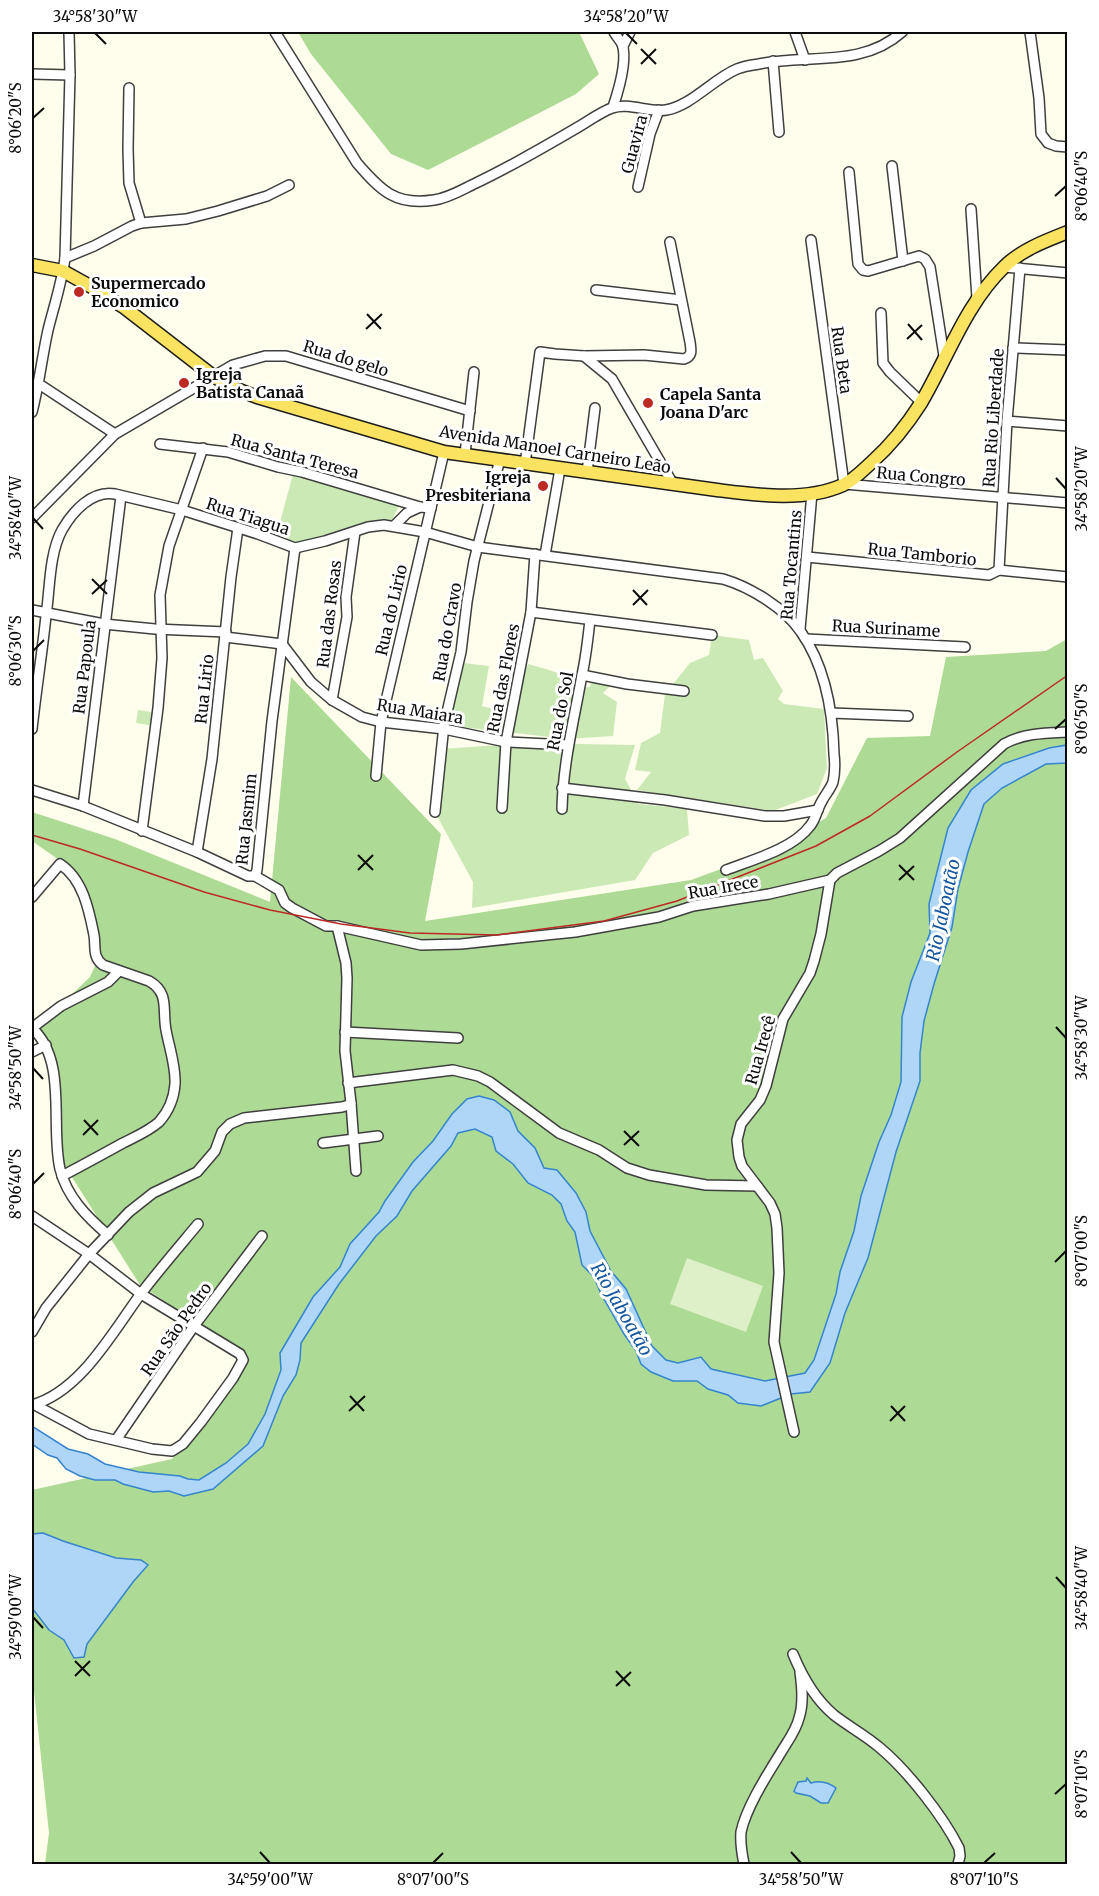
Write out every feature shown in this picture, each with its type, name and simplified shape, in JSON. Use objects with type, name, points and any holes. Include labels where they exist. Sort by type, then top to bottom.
[{"type":"main road","name":"Avenida Manoel Carneiro Leão","points":[[32,265],[63,272],[125,308],[213,376],[234,388],[301,411],[444,452],[748,494],[793,495],[844,484],[879,456],[904,428],[921,402],[977,298],[1004,267],[1032,248],[1068,232]]},
{"type":"street","points":[[32,412],[47,333],[63,272],[70,75],[69,32]]},
{"type":"street","points":[[275,32],[357,163],[380,188],[392,196],[403,201],[418,202],[437,200],[455,193],[515,163],[613,107],[666,111],[690,100],[739,68],[773,61],[836,58],[876,50],[902,32]]},
{"type":"street","points":[[613,107],[620,85],[623,63],[622,46],[614,32]]},
{"type":"street","points":[[622,46],[630,32]]},
{"type":"street","points":[[795,32],[806,60]]},
{"type":"street","points":[[1030,32],[1039,98],[1041,134],[1048,143],[1068,147]]},
{"type":"street","points":[[773,61],[779,132]]},
{"type":"street","points":[[32,74],[70,75]]},
{"type":"street","points":[[129,88],[129,183],[141,223]]},
{"type":"street","name":"Guavira","points":[[638,187],[650,134],[659,110]]},
{"type":"street","points":[[892,166],[903,261]]},
{"type":"street","points":[[849,172],[860,268],[868,271],[919,256],[925,259],[930,267],[944,356]]},
{"type":"street","points":[[64,258],[141,223],[186,219],[218,211],[259,199],[289,185]]},
{"type":"street","points":[[971,209],[977,298]]},
{"type":"street","name":"Rua Beta","points":[[811,240],[844,484]]},
{"type":"street","points":[[525,464],[540,352],[584,356],[630,355],[684,359],[690,356],[690,342],[670,242]]},
{"type":"street","points":[[1004,267],[1068,273]]},
{"type":"street","name":"Rua Rio Liberdade","points":[[999,570],[1007,421],[1020,268]]},
{"type":"street","points":[[596,290],[681,300]]},
{"type":"street","points":[[881,313],[883,363],[921,402]]},
{"type":"street","points":[[1013,348],[1068,350]]},
{"type":"street","name":"Rua do gelo","points":[[32,518],[115,434],[213,376],[233,365],[251,359],[286,356],[470,411]]},
{"type":"street","points":[[584,356],[612,379],[673,484]]},
{"type":"street","points":[[465,454],[474,372]]},
{"type":"street","points":[[39,384],[115,434]]},
{"type":"street","points":[[587,472],[595,408]]},
{"type":"street","points":[[1007,421],[1068,426]]},
{"type":"street","name":"Rua Santa Teresa","points":[[160,444],[228,452],[278,467],[302,471],[420,507]]},
{"type":"street","points":[[142,831],[162,658],[160,595],[169,546],[202,448]]},
{"type":"street","name":"Rua do Lirio","points":[[376,776],[381,722],[444,452]]},
{"type":"street","name":"Rua do Cravo","points":[[435,812],[444,729],[461,652],[467,602],[500,459]]},
{"type":"street","name":"Rua das Flores","points":[[502,808],[506,742],[540,555],[560,469]]},
{"type":"street","name":"Rua Congro","points":[[844,484],[1068,503]]},
{"type":"street","name":"Rua Tiagua","points":[[32,729],[50,579],[58,541],[62,530],[76,512],[92,498],[106,492],[182,510],[296,548],[374,526],[394,526],[478,547],[579,562],[690,574],[733,582],[758,594],[775,606],[800,630]]},
{"type":"street","name":"Rua Tocantins","points":[[726,870],[766,855],[802,834],[812,825],[833,782],[834,752],[831,713],[825,687],[806,639],[800,630],[812,492]]},
{"type":"street","name":"Rua Papoula","points":[[83,806],[121,496]]},
{"type":"street","points":[[394,526],[407,513],[420,507],[431,508]]},
{"type":"street","name":"Rua Lirio","points":[[197,852],[212,759],[238,528]]},
{"type":"street","name":"Rua das Rosas","points":[[332,700],[347,617],[346,597],[355,532]]},
{"type":"street","name":"Rua Jasmim","points":[[32,790],[83,806],[197,852],[238,872],[255,876],[272,721],[296,548]]},
{"type":"street","name":"Rua Tamborio","points":[[807,557],[989,575],[999,570],[1068,577]]},
{"type":"street","points":[[32,610],[104,624],[225,635],[282,644]]},
{"type":"street","points":[[531,612],[712,635]]},
{"type":"street","name":"Rua do Sol","points":[[562,809],[562,788],[568,745],[590,620]]},
{"type":"street","name":"Rua Suriname","points":[[806,639],[965,647]]},
{"type":"street","name":"Rua Maiara","points":[[282,644],[310,682],[332,700],[362,717],[381,722],[444,729],[506,742],[568,745]]},
{"type":"street","points":[[582,675],[627,684],[684,691]]},
{"type":"street","points":[[831,713],[908,716]]},
{"type":"street","name":"Rua Irece","points":[[255,876],[279,890],[285,903],[292,908],[326,926],[337,926],[421,945],[461,944],[574,932],[659,917],[693,906],[768,894],[830,880],[837,873],[900,838],[1004,744],[1015,738],[1031,734],[1068,732]]},
{"type":"street","points":[[562,788],[665,800],[765,816],[784,816],[818,810]]},
{"type":"street","points":[[32,897],[60,864],[78,881],[92,927],[97,960],[103,965],[155,984],[162,993],[165,1026],[174,1070],[173,1093],[166,1113],[153,1126],[63,1176]]},
{"type":"street","name":"Rua Irecê","points":[[794,1432],[774,1342],[779,1273],[775,1214],[770,1203],[742,1166],[739,1156],[738,1132],[745,1118],[760,1100],[766,1086],[783,1019],[810,973],[821,934],[830,880]]},
{"type":"street","points":[[337,926],[346,963],[345,1032],[356,1171]]},
{"type":"street","points":[[108,1235],[76,1203],[63,1176],[57,1147],[54,1083],[46,1045],[32,1028],[61,1006],[108,982],[119,971]]},
{"type":"street","points":[[345,1032],[458,1038]]},
{"type":"street","points":[[32,1052],[46,1045]]},
{"type":"street","points":[[348,1083],[453,1070],[478,1076],[490,1082],[559,1132],[599,1150],[627,1168],[649,1175],[706,1185],[757,1186]]},
{"type":"street","points":[[32,1332],[46,1308],[89,1254],[129,1212],[144,1198],[197,1172],[215,1151],[222,1132],[236,1121],[257,1116],[342,1107],[351,1103]]},
{"type":"street","points":[[323,1143],[378,1136]]},
{"type":"street","points":[[32,1216],[89,1254],[141,1294],[243,1357],[233,1378],[201,1422],[178,1449],[171,1451],[89,1434],[33,1405]]},
{"type":"street","points":[[33,1405],[64,1387],[99,1354],[141,1294],[198,1224]]},
{"type":"street","name":"Rua São Pedro","points":[[116,1440],[194,1326],[262,1236]]},
{"type":"street","points":[[793,1654],[824,1706],[880,1747],[932,1806],[959,1848],[958,1864]]},
{"type":"street","points":[[744,1864],[741,1832],[746,1818],[800,1715],[802,1703],[800,1669]]},
{"type":"green space","points":[[298,32],[579,32],[599,74],[576,94],[428,170],[391,154],[311,54]]},
{"type":"green space","points":[[293,474],[399,506],[391,522],[300,543],[276,537]]},
{"type":"green space","points":[[712,635],[749,640],[754,660],[763,658],[783,691],[778,699],[784,704],[824,709],[827,768],[817,794],[773,811],[637,790],[651,772],[635,770],[641,743],[660,733],[665,694],[690,663],[709,655]]},
{"type":"green space","points":[[1067,639],[1067,1864],[45,1864],[49,1833],[32,1672],[32,1490],[172,1459],[248,1356],[140,1285],[65,1166],[40,1025],[90,977],[99,957],[72,869],[32,841],[32,812],[115,839],[270,902],[291,677],[441,834],[425,921],[691,880],[765,853],[826,818],[867,738],[930,736],[946,657],[1046,651]],"holes":[[[969,793],[997,793],[984,804],[958,889],[952,926]]]},
{"type":"green space","points":[[464,663],[489,666],[482,706],[508,713],[528,664],[574,679],[572,688],[590,687],[592,677],[612,684],[603,693],[617,702],[613,736],[567,739],[444,725]]},
{"type":"green space","points":[[138,710],[157,713],[155,726],[136,723]]},
{"type":"green space","points":[[527,743],[635,745],[625,779],[639,804],[687,809],[689,835],[653,853],[635,880],[472,908],[473,882],[437,816],[441,749]]},
{"type":"green space","points":[[687,1258],[763,1286],[746,1332],[670,1304]]},
{"type":"water","name":"Rio Jaboatão","points":[[1067,745],[1067,763],[1046,764],[1002,788],[984,804],[968,852],[958,889],[952,927],[924,1021],[920,1053],[920,1081],[896,1152],[868,1258],[845,1313],[830,1363],[810,1392],[791,1394],[761,1406],[738,1403],[728,1395],[708,1389],[697,1381],[673,1381],[651,1372],[641,1364],[636,1351],[601,1294],[594,1277],[582,1265],[575,1232],[567,1221],[561,1204],[552,1195],[528,1183],[513,1164],[496,1151],[492,1137],[475,1129],[458,1133],[451,1146],[412,1191],[397,1216],[376,1236],[339,1284],[301,1343],[296,1375],[283,1396],[263,1446],[213,1489],[184,1496],[169,1491],[153,1492],[115,1480],[95,1480],[66,1469],[57,1458],[32,1444],[32,1426],[68,1449],[88,1454],[105,1464],[139,1472],[180,1476],[188,1479],[199,1480],[226,1463],[248,1444],[265,1414],[281,1370],[280,1353],[313,1297],[340,1267],[350,1244],[379,1212],[413,1162],[433,1141],[452,1114],[467,1099],[479,1096],[494,1100],[510,1112],[518,1131],[535,1148],[544,1168],[557,1170],[576,1193],[586,1212],[590,1231],[611,1271],[626,1289],[652,1346],[666,1360],[678,1363],[701,1357],[711,1369],[765,1381],[805,1373],[814,1360],[836,1294],[840,1272],[854,1231],[861,1196],[901,1082],[902,1017],[911,982],[930,933],[929,904],[948,828],[971,790],[1003,764],[1049,748]]},
{"type":"water","points":[[43,1533],[116,1558],[141,1560],[148,1565],[87,1644],[84,1657],[74,1658],[64,1640],[49,1630],[32,1608],[32,1534]]},
{"type":"water","points":[[807,1778],[811,1783],[824,1782],[836,1788],[828,1803],[821,1803],[810,1796],[794,1791],[798,1782],[806,1781]]},
{"type":"tram line","points":[[32,835],[80,849],[204,892],[270,910],[341,924],[410,933],[497,935],[604,921],[677,901],[816,846],[870,816],[1068,675]]},
{"type":"place","name":"Supermercado Economico","points":[[79,292]]},
{"type":"place","name":"Igreja Batista Canaã","points":[[184,383]]},
{"type":"place","name":"Capela Santa Joana D'arc","points":[[648,403]]},
{"type":"place","name":"Igreja Presbiteriana","points":[[543,486]]}]
